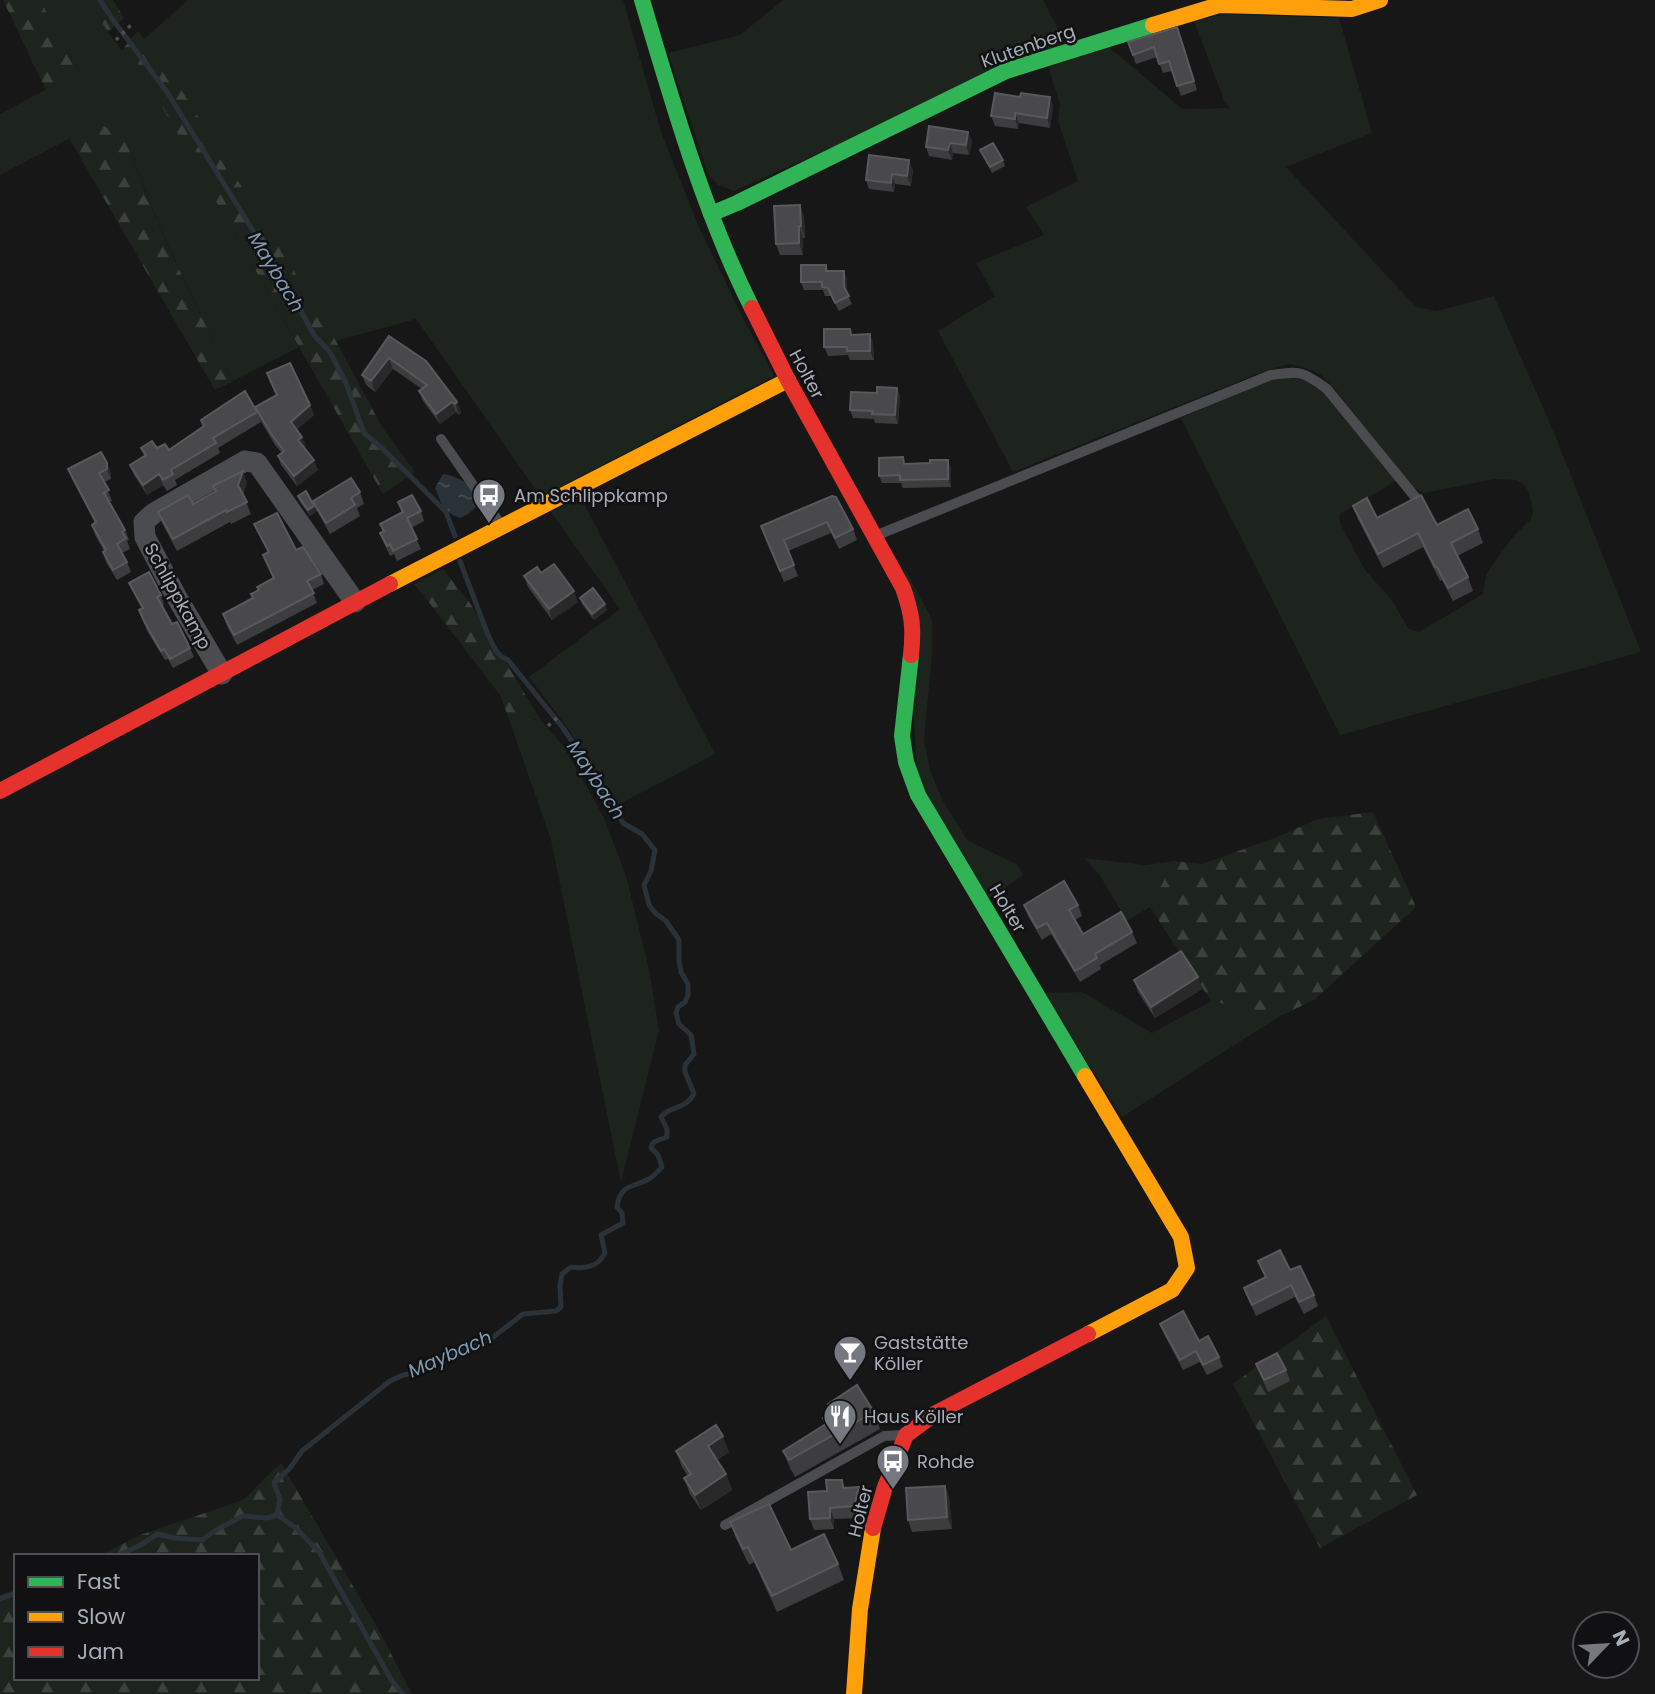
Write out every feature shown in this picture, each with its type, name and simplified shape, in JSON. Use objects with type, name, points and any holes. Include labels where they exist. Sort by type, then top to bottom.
[{"type":"street","name":"Holter","points":[[642,0],[681,130],[711,214],[744,292],[788,380],[903,588],[911,610],[913,633],[902,737],[906,762],[918,795],[1181,1237],[1187,1268],[1172,1290],[936,1413],[906,1434],[884,1487],[874,1524],[860,1609],[854,1694]]},
{"type":"street","name":"Klutenberg","points":[[711,214],[1006,71],[1219,5],[1352,9],[1380,0]]},
{"type":"street","points":[[0,791],[355,602],[788,380]]},
{"type":"street","name":"Schlippkamp","points":[[222,674],[145,537],[144,522],[154,513],[245,461],[257,463],[355,602]]},
{"type":"lane","points":[[874,536],[1271,375],[1296,372],[1311,377],[1327,388],[1416,498]]},
{"type":"lane","points":[[441,439],[503,527]]},
{"type":"lane","points":[[725,1525],[884,1436],[906,1434]]},
{"type":"path","points":[[116,40],[131,24]]},
{"type":"path","points":[[548,726],[559,716]]},
{"type":"green space","points":[[3,0],[40,0],[79,72],[46,90]]},
{"type":"green space","points":[[40,0],[88,0],[108,32],[152,89],[299,347],[233,381],[162,232],[127,140],[99,123],[0,175],[0,114],[79,72]]},
{"type":"green space","points":[[88,0],[113,0],[124,18],[108,32]]},
{"type":"green space","points":[[188,0],[623,0],[661,132],[699,227],[774,376],[541,497],[416,319],[336,341],[172,75],[144,39]]},
{"type":"green space","points":[[783,0],[1043,0],[1066,44],[734,191],[718,185],[708,174],[668,53],[740,35]]},
{"type":"green space","points":[[1225,14],[1339,18],[1372,133],[1286,167],[1416,307],[1437,311],[1494,296],[1555,435],[1641,652],[1340,735],[1181,418],[1259,384],[1282,377],[1306,380],[1319,387],[1396,481],[1340,514],[1339,519],[1365,570],[1391,599],[1409,629],[1419,632],[1483,594],[1486,575],[1492,565],[1531,519],[1533,512],[1527,489],[1516,480],[1494,479],[1424,493],[1411,487],[1335,389],[1320,374],[1303,367],[1289,364],[1267,370],[1013,472],[938,331],[995,296],[976,263],[1044,235],[1026,207],[1078,181],[1058,121],[1060,105],[1048,66],[1109,47],[1182,109],[1230,108],[1224,100],[1194,21]]},
{"type":"green space","points":[[138,31],[172,75],[196,113],[327,324],[382,427],[415,472],[383,494],[152,89],[122,50]]},
{"type":"green space","points":[[99,123],[127,140],[162,232],[233,381],[215,390],[69,138]]},
{"type":"green space","points":[[581,498],[715,754],[614,807],[570,731],[529,677],[620,609],[551,512]]},
{"type":"green space","points":[[904,568],[932,619],[932,653],[924,740],[930,770],[942,799],[967,840],[1018,865],[1023,875],[988,899],[918,782]]},
{"type":"green space","points":[[443,569],[470,603],[540,719],[510,722],[500,695],[415,584]]},
{"type":"green space","points":[[540,719],[564,747],[604,818],[626,876],[649,969],[659,1031],[621,1182],[551,840],[510,722]]},
{"type":"green space","points":[[1373,812],[1416,907],[1314,1000],[1280,1016],[1211,1001],[1150,907],[1174,861],[1202,864],[1275,838],[1318,819]]},
{"type":"green space","points":[[1084,858],[1146,865],[1174,861],[1150,907],[1127,921],[1099,874]]},
{"type":"green space","points":[[1082,992],[1152,1033],[1211,1001],[1280,1016],[1122,1117],[1043,993]]},
{"type":"green space","points":[[1326,1316],[1417,1495],[1320,1548],[1233,1384]]},
{"type":"green space","points":[[281,1463],[377,1627],[412,1694],[0,1694],[0,1595],[14,1590],[14,1680],[259,1680],[259,1554],[103,1554],[140,1535],[243,1500]]},
{"type":"water","points":[[443,474],[462,480],[475,492],[478,499],[471,512],[460,518],[441,503],[435,488]]},
{"type":"building","points":[[1177,27],[1194,81],[1177,86],[1169,61],[1159,64],[1154,47],[1133,55],[1128,42]]},
{"type":"building","points":[[995,93],[1020,97],[1021,93],[1050,97],[1047,118],[1015,113],[1015,119],[991,116]]},
{"type":"building","points":[[929,126],[968,132],[966,145],[950,143],[948,150],[926,147]]},
{"type":"building","points":[[993,143],[1003,160],[990,167],[980,150]]},
{"type":"building","points":[[869,155],[909,160],[907,176],[892,174],[891,183],[866,180]]},
{"type":"building","points":[[800,205],[799,243],[776,244],[774,206]]},
{"type":"building","points":[[801,265],[826,265],[826,271],[844,271],[844,287],[849,296],[835,303],[828,288],[822,287],[822,282],[801,282]]},
{"type":"building","points":[[824,329],[850,329],[851,335],[870,334],[870,351],[824,347]]},
{"type":"building","points":[[389,336],[426,361],[457,402],[455,404],[452,402],[436,414],[419,391],[427,385],[389,358],[371,381],[362,375]]},
{"type":"building","points":[[290,363],[310,405],[291,422],[302,437],[298,440],[314,460],[294,476],[278,456],[284,451],[255,407],[277,395],[267,373]]},
{"type":"building","points":[[877,387],[897,388],[895,415],[850,410],[851,392],[877,393]]},
{"type":"building","points":[[245,391],[257,412],[213,438],[216,443],[171,470],[173,474],[163,480],[159,474],[143,485],[130,465],[146,455],[141,448],[152,441],[157,448],[165,444],[169,450],[204,426],[201,420]]},
{"type":"building","points":[[101,452],[107,469],[99,473],[109,490],[104,493],[125,530],[122,532],[126,538],[117,544],[127,562],[113,570],[103,552],[106,550],[92,525],[96,522],[68,469]]},
{"type":"building","points":[[903,457],[904,464],[948,460],[948,479],[900,480],[900,475],[879,476],[879,458]]},
{"type":"building","points":[[243,471],[238,485],[247,502],[227,512],[226,510],[173,539],[158,512],[188,495],[193,504],[216,491],[213,486]]},
{"type":"building","points":[[351,478],[360,492],[351,498],[355,505],[326,523],[313,501]]},
{"type":"building","points":[[306,491],[314,506],[308,510],[298,496]]},
{"type":"building","points":[[412,495],[421,511],[407,518],[417,539],[393,551],[380,533],[384,531],[380,524],[403,512],[398,502]]},
{"type":"building","points":[[1421,495],[1437,525],[1468,509],[1478,529],[1451,543],[1468,577],[1448,588],[1418,533],[1378,554],[1353,506],[1367,498],[1377,518]]},
{"type":"building","points":[[832,496],[836,497],[853,529],[835,538],[827,522],[784,540],[794,565],[780,571],[761,526]]},
{"type":"building","points":[[277,513],[296,550],[303,547],[321,574],[307,581],[314,593],[234,635],[223,614],[253,598],[251,594],[259,590],[257,587],[274,578],[263,555],[269,552],[254,524]]},
{"type":"building","points":[[554,564],[574,591],[549,609],[524,576],[537,567],[541,573]]},
{"type":"building","points":[[149,572],[161,595],[157,597],[172,624],[177,622],[190,648],[170,659],[164,649],[161,651],[144,621],[139,610],[143,608],[129,583]]},
{"type":"building","points":[[593,588],[605,604],[592,614],[580,598]]},
{"type":"building","points":[[1064,881],[1078,905],[1069,910],[1083,934],[1121,912],[1132,932],[1095,954],[1097,958],[1075,971],[1047,923],[1037,928],[1024,905]]},
{"type":"building","points":[[1181,951],[1198,977],[1151,1007],[1134,980]]},
{"type":"building","points":[[1280,1250],[1290,1270],[1300,1266],[1314,1295],[1299,1302],[1291,1285],[1252,1305],[1244,1288],[1266,1277],[1258,1261]]},
{"type":"building","points":[[1183,1311],[1199,1341],[1208,1336],[1219,1357],[1203,1365],[1196,1351],[1180,1360],[1160,1324]]},
{"type":"building","points":[[1277,1353],[1286,1370],[1264,1380],[1256,1364]]},
{"type":"building","points":[[857,1385],[874,1412],[789,1460],[783,1451],[826,1424],[823,1418],[833,1413],[828,1404]]},
{"type":"building","points":[[716,1425],[723,1436],[708,1446],[726,1474],[695,1495],[684,1478],[691,1474],[676,1451]]},
{"type":"building","points":[[826,1480],[842,1480],[843,1488],[859,1487],[854,1506],[830,1508],[830,1518],[810,1519],[808,1492],[827,1491]]},
{"type":"building","points":[[945,1486],[947,1517],[908,1520],[906,1488]]},
{"type":"building","points":[[769,1504],[791,1550],[824,1534],[838,1564],[772,1596],[748,1547],[743,1549],[730,1522]]},
{"type":"waterway","name":"Maybach","points":[[100,0],[167,92],[288,287],[314,335],[330,352],[346,383],[364,433],[446,512],[455,536]]},
{"type":"waterway","name":"Maybach","points":[[121,1554],[158,1534],[202,1540],[243,1516],[267,1518],[277,1515],[280,1499],[274,1483],[290,1468],[302,1451],[390,1381],[413,1373],[460,1348],[492,1338],[523,1314],[556,1311],[561,1307],[562,1274],[571,1267],[582,1268],[595,1264],[605,1253],[601,1235],[623,1223],[622,1213],[617,1207],[621,1194],[624,1190],[649,1179],[662,1167],[658,1155],[651,1148],[655,1142],[667,1137],[667,1129],[661,1117],[682,1106],[694,1094],[685,1072],[685,1065],[694,1054],[691,1035],[679,1024],[676,1013],[688,995],[688,984],[681,972],[679,961],[679,940],[666,921],[649,905],[644,885],[651,871],[655,850],[642,834],[623,823],[563,728],[508,660],[496,651],[460,561]]},
{"type":"waterway","points":[[277,1515],[296,1528],[319,1552],[392,1681],[403,1694]]},
{"type":"waterway","name":"Maybach","points":[[0,1599],[14,1594]]},
{"type":"traffic: fast","points":[[642,0],[704,195],[734,271],[752,308]]},
{"type":"traffic: fast","points":[[711,214],[1006,71],[1153,25]]},
{"type":"traffic: fast","points":[[911,655],[902,736],[906,762],[918,795],[1085,1076]]},
{"type":"traffic: slow","points":[[1153,25],[1219,5],[1352,9],[1380,0]]},
{"type":"traffic: slow","points":[[390,584],[788,380]]},
{"type":"traffic: slow","points":[[1085,1076],[1181,1237],[1187,1268],[1172,1290],[1088,1334]]},
{"type":"traffic: slow","points":[[854,1694],[860,1609],[873,1528]]},
{"type":"traffic: jam","points":[[752,308],[788,380],[903,588],[912,621],[911,655]]},
{"type":"traffic: jam","points":[[0,791],[390,584]]},
{"type":"traffic: jam","points":[[873,1528],[885,1487],[906,1435],[936,1413],[1088,1334]]},
{"type":"place","name":"Am Schlippkamp","points":[[489,525]]},
{"type":"place","name":"Gaststätte Köller","points":[[850,1382]]},
{"type":"place","name":"Haus Köller","points":[[840,1446]]},
{"type":"place","name":"Rohde","points":[[893,1491]]}]
